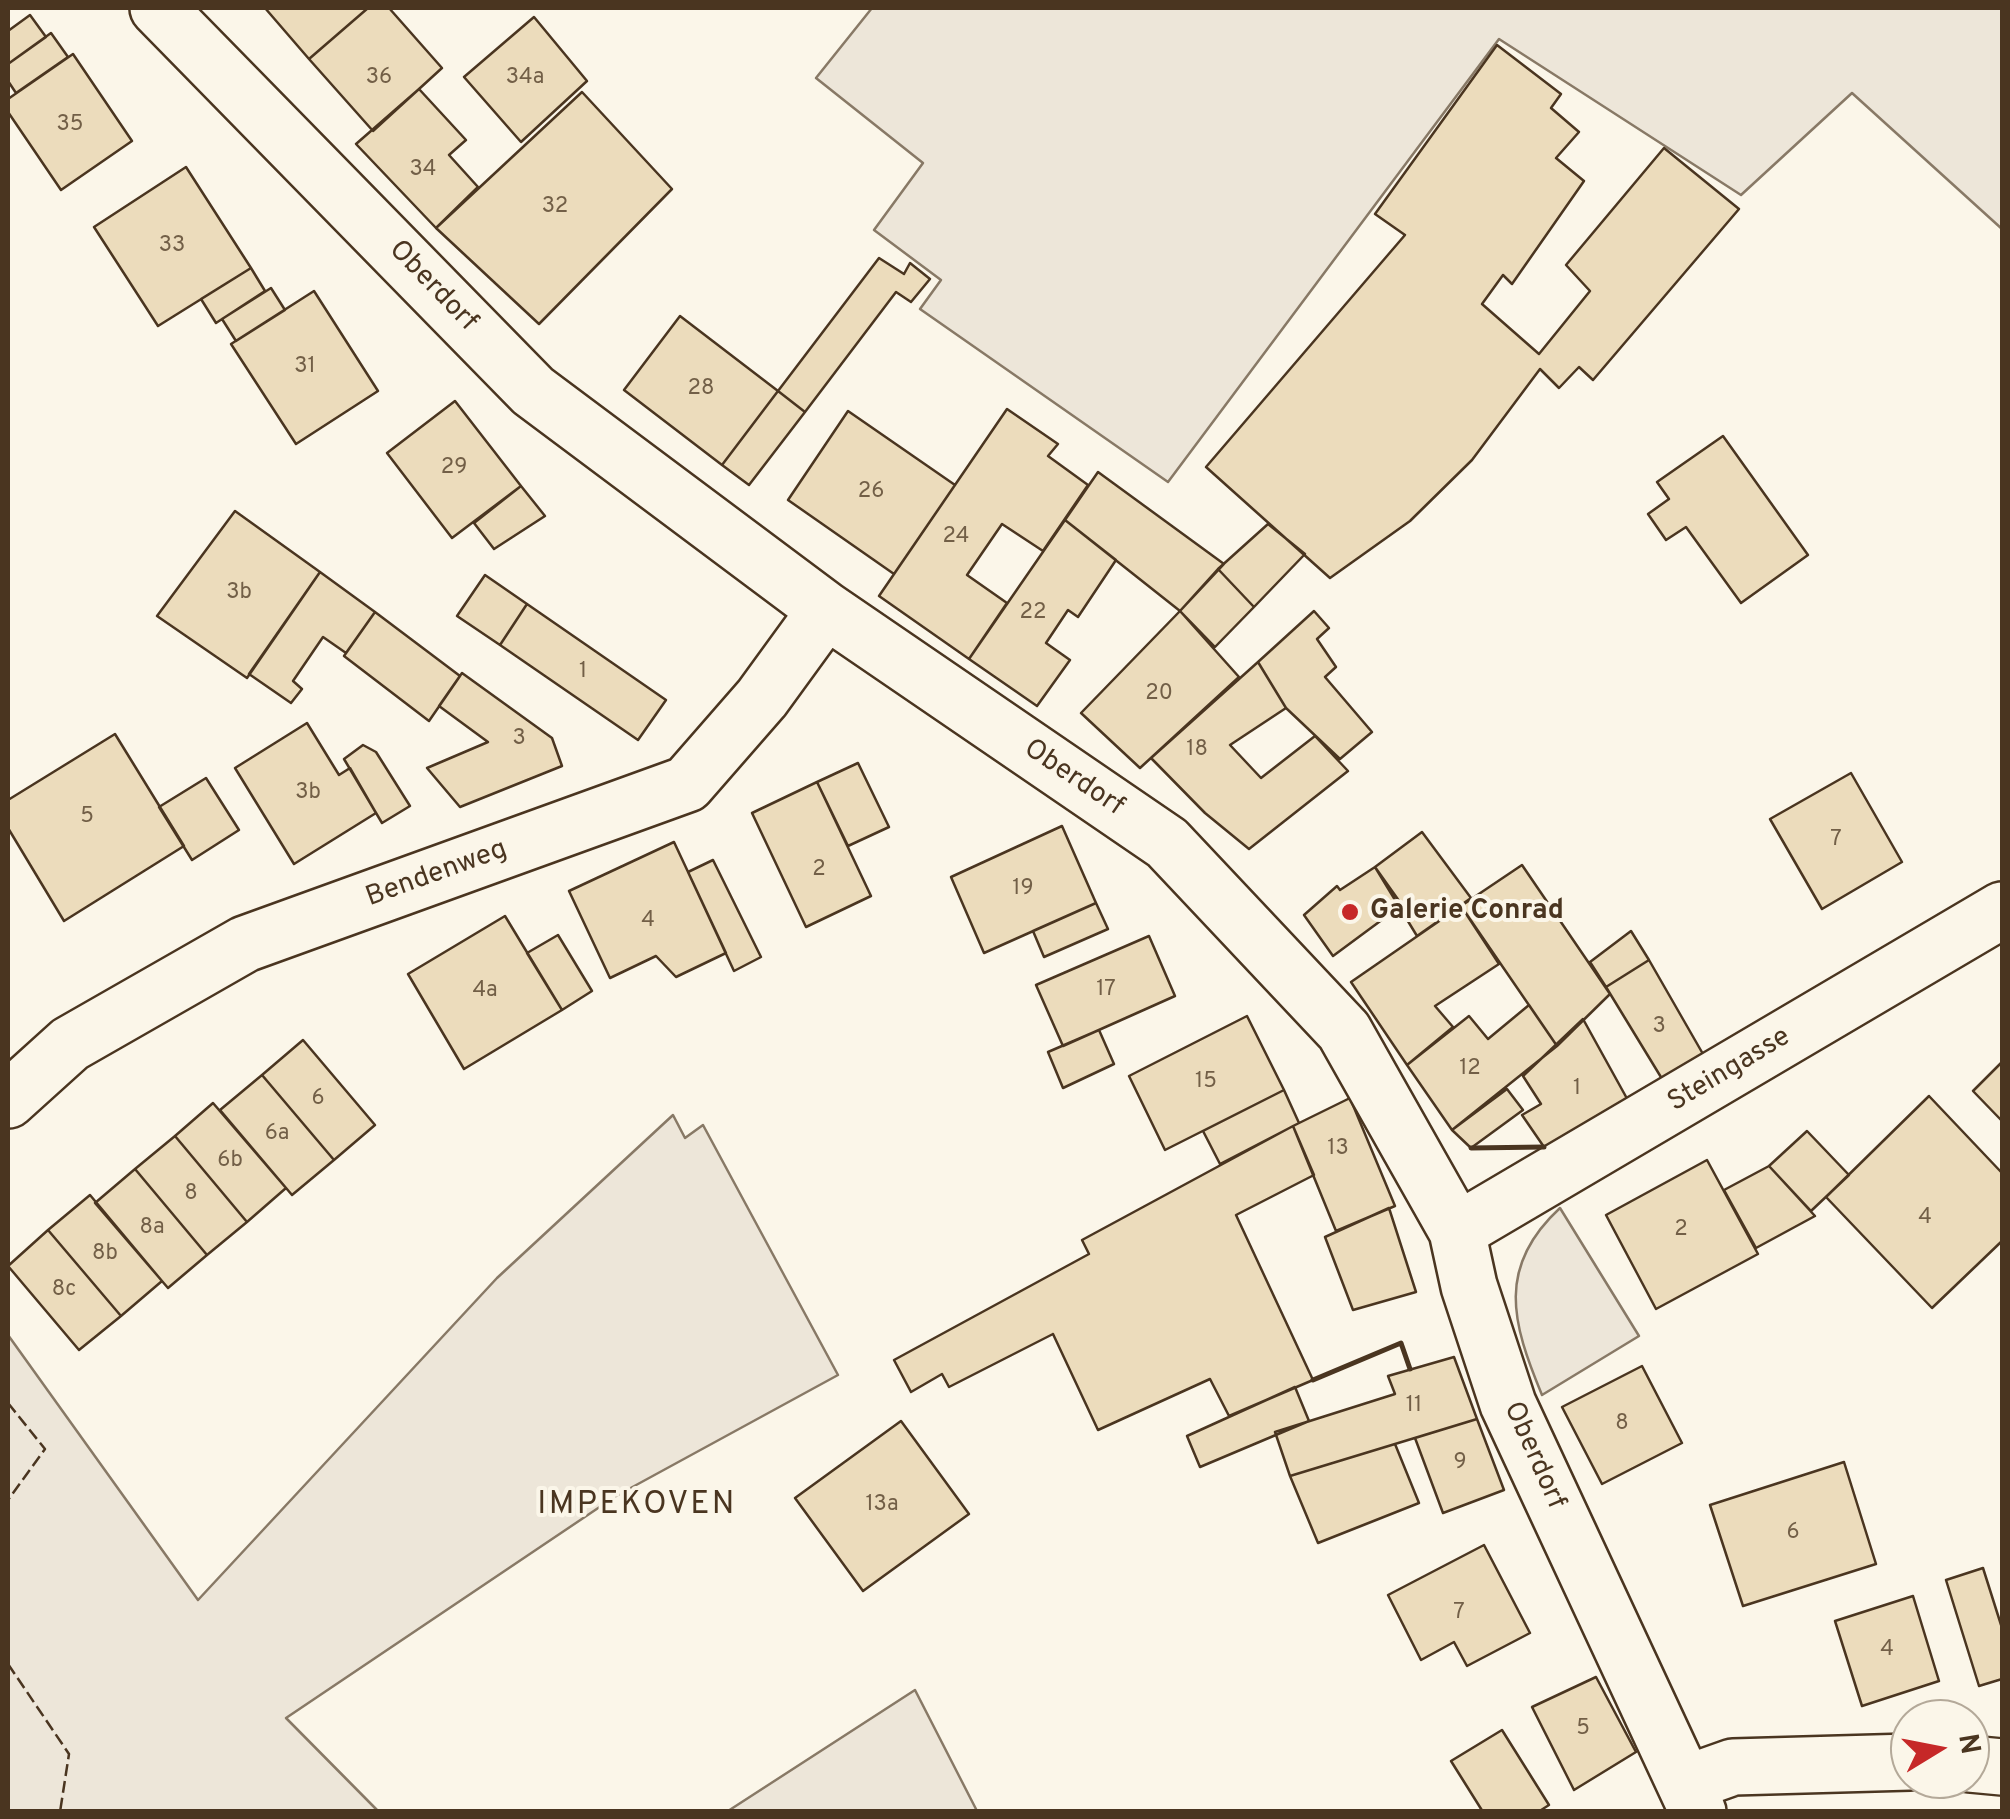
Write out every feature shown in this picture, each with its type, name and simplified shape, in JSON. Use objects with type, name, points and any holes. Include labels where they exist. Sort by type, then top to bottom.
[{"type":"street","name":"Oberdorf","points":[[158,8],[533,391],[826,610],[1167,843],[1344,1031],[1457,1231],[1469,1286],[1508,1404],[1691,1798],[1733,1768],[1890,1763]]},
{"type":"street","name":"Bendenweg","points":[[8,1100],[70,1044],[245,944],[687,784],[762,698],[826,610]]},
{"type":"street","name":"Steingasse","points":[[1457,1231],[2002,910]]},
{"type":"shaded area","points":[[872,8],[2002,8],[2002,229],[1852,93],[1741,195],[1499,39],[1168,482],[920,309],[941,280],[874,230],[923,163],[816,78]]},
{"type":"shaded area","points":[[673,1115],[685,1138],[703,1125],[838,1375],[616,1496],[286,1718],[378,1811],[8,1811],[8,1335],[198,1600],[497,1278]]},
{"type":"shaded area","points":[[1560,1208],[1639,1336],[1542,1395],[1518,1320],[1518,1274],[1540,1230]]},
{"type":"shaded area","points":[[915,1690],[977,1811],[728,1811]]},
{"type":"building","points":[[265,8],[368,8],[309,59]]},
{"type":"building","points":[[368,8],[389,8],[442,68],[373,131],[309,59]]},
{"type":"building","points":[[30,15],[46,37],[8,64],[8,31]]},
{"type":"building","points":[[534,17],[587,81],[521,142],[464,77]]},
{"type":"building","points":[[51,33],[68,57],[16,93],[8,81],[8,64]]},
{"type":"building","points":[[1497,45],[1561,94],[1551,108],[1579,132],[1556,158],[1584,181],[1512,284],[1503,275],[1482,304],[1539,354],[1590,291],[1566,265],[1664,148],[1739,209],[1593,380],[1579,367],[1559,388],[1540,369],[1472,460],[1410,521],[1330,578],[1206,467],[1405,235],[1375,214]]},
{"type":"building","points":[[73,54],[132,141],[61,190],[8,112],[8,99]]},
{"type":"building","points":[[419,89],[466,140],[449,155],[478,187],[436,228],[356,144]]},
{"type":"building","points":[[582,92],[672,189],[539,324],[436,228]]},
{"type":"building","points":[[186,167],[251,268],[158,326],[94,227]]},
{"type":"building","points":[[879,258],[904,274],[910,263],[930,279],[911,302],[896,292],[805,412],[778,391]]},
{"type":"building","points":[[251,268],[265,291],[216,323],[201,299]]},
{"type":"building","points":[[271,288],[285,310],[236,341],[222,319]]},
{"type":"building","points":[[314,291],[378,391],[296,444],[231,344]]},
{"type":"building","points":[[680,316],[778,391],[722,465],[624,390]]},
{"type":"building","points":[[778,391],[805,412],[749,485],[722,465]]},
{"type":"building","points":[[455,401],[521,486],[452,538],[387,453]]},
{"type":"building","points":[[1007,409],[1058,444],[1048,456],[1088,485],[1043,551],[1002,524],[967,575],[1007,603],[969,659],[879,596]]},
{"type":"building","points":[[848,411],[955,485],[894,574],[788,500]]},
{"type":"building","points":[[1723,436],[1808,555],[1741,603],[1686,527],[1666,540],[1648,514],[1669,499],[1657,482]]},
{"type":"building","points":[[1098,472],[1224,564],[1180,611],[1065,520]]},
{"type":"building","points":[[521,486],[545,516],[494,549],[474,523]]},
{"type":"building","points":[[235,511],[320,572],[247,678],[157,616]]},
{"type":"building","points":[[1065,520],[1116,560],[1078,617],[1068,610],[1046,643],[1070,660],[1037,706],[969,659]]},
{"type":"building","points":[[1268,524],[1305,554],[1254,607],[1218,569]]},
{"type":"building","points":[[1218,569],[1254,607],[1215,647],[1180,611]]},
{"type":"building","points":[[320,572],[375,612],[346,653],[323,637],[293,681],[302,689],[291,703],[249,674]]},
{"type":"building","points":[[485,575],[527,604],[500,645],[457,616]]},
{"type":"building","points":[[527,604],[666,700],[638,740],[500,645]]},
{"type":"building","points":[[1180,611],[1239,677],[1140,768],[1081,713]]},
{"type":"building","points":[[1314,611],[1329,628],[1317,639],[1336,667],[1325,677],[1372,732],[1340,759],[1286,708],[1258,662]]},
{"type":"building","points":[[375,612],[460,676],[429,721],[344,656]]},
{"type":"building","points":[[1258,662],[1286,708],[1230,745],[1261,778],[1315,736],[1348,771],[1249,849],[1205,813],[1151,758]]},
{"type":"building","points":[[462,673],[552,738],[562,766],[460,807],[427,768],[488,742],[439,706]]},
{"type":"building","points":[[307,723],[339,775],[350,768],[376,813],[294,864],[235,768]]},
{"type":"building","points":[[115,734],[184,846],[64,921],[8,828],[8,800]]},
{"type":"building","points":[[363,745],[376,752],[410,806],[382,823],[344,759]]},
{"type":"building","points":[[858,763],[889,827],[848,846],[817,782]]},
{"type":"building","points":[[1851,773],[1902,862],[1822,909],[1770,819]]},
{"type":"building","points":[[206,778],[239,830],[192,860],[159,807]]},
{"type":"building","points":[[817,782],[871,896],[806,927],[752,813]]},
{"type":"building","points":[[1062,826],[1096,903],[984,953],[951,877]]},
{"type":"building","points":[[1422,832],[1471,898],[1417,936],[1375,867]]},
{"type":"building","points":[[674,842],[726,953],[676,977],[656,956],[610,978],[569,891]]},
{"type":"building","points":[[713,860],[761,957],[734,971],[688,872]]},
{"type":"building","points":[[1522,865],[1610,994],[1557,1046],[1461,906]]},
{"type":"building","name":"Galerie Conrad","points":[[1375,867],[1402,905],[1333,956],[1304,915],[1337,886],[1340,890]]},
{"type":"building","points":[[1096,903],[1108,929],[1044,957],[1033,931]]},
{"type":"building","points":[[1461,906],[1499,964],[1435,1006],[1453,1027],[1407,1065],[1351,982]]},
{"type":"building","points":[[505,916],[562,1010],[464,1069],[408,974]]},
{"type":"building","points":[[1631,931],[1649,960],[1606,987],[1590,962]]},
{"type":"building","points":[[558,935],[592,991],[562,1010],[527,953]]},
{"type":"building","points":[[1149,936],[1175,996],[1063,1046],[1036,985]]},
{"type":"building","points":[[1649,960],[1707,1061],[1667,1087],[1606,987]]},
{"type":"building","points":[[1529,1005],[1557,1046],[1452,1130],[1407,1065],[1469,1016],[1488,1039]]},
{"type":"building","points":[[1247,1016],[1284,1090],[1165,1150],[1129,1076]]},
{"type":"building","points":[[1583,1019],[1630,1104],[1544,1147],[1522,1115],[1541,1104],[1523,1076]]},
{"type":"building","points":[[1099,1030],[1114,1064],[1063,1088],[1048,1052]]},
{"type":"building","points":[[303,1040],[375,1125],[334,1160],[262,1075]]},
{"type":"building","points":[[2002,1062],[2002,1121],[1973,1091]]},
{"type":"building","points":[[262,1075],[334,1160],[292,1195],[220,1110]]},
{"type":"building","points":[[1507,1089],[1523,1110],[1471,1148],[1452,1130]]},
{"type":"building","points":[[1284,1090],[1299,1123],[1220,1164],[1203,1131]]},
{"type":"building","points":[[1929,1096],[2002,1173],[2002,1241],[1932,1308],[1826,1197]]},
{"type":"building","points":[[1350,1098],[1395,1206],[1336,1231],[1293,1126]]},
{"type":"building","points":[[213,1103],[286,1188],[247,1222],[175,1136]]},
{"type":"building","points":[[1293,1126],[1314,1175],[1236,1215],[1313,1380],[1229,1416],[1210,1379],[1098,1430],[1053,1334],[949,1387],[942,1374],[911,1392],[894,1360],[1089,1254],[1082,1240]]},
{"type":"building","points":[[1807,1131],[1849,1175],[1811,1211],[1769,1166]]},
{"type":"building","points":[[175,1136],[247,1222],[207,1255],[135,1169]]},
{"type":"building","points":[[1707,1160],[1758,1254],[1656,1309],[1606,1215]]},
{"type":"building","points":[[1769,1166],[1815,1216],[1756,1248],[1724,1190]]},
{"type":"building","points":[[135,1169],[207,1255],[168,1288],[95,1203]]},
{"type":"building","points":[[90,1195],[162,1281],[121,1316],[48,1230]]},
{"type":"building","points":[[1389,1208],[1416,1292],[1353,1310],[1325,1237]]},
{"type":"building","points":[[48,1230],[121,1316],[79,1350],[8,1266]]},
{"type":"building","points":[[1454,1357],[1477,1419],[1290,1476],[1275,1432],[1395,1394],[1388,1376]]},
{"type":"building","points":[[1642,1366],[1682,1443],[1602,1484],[1562,1407]]},
{"type":"building","points":[[1295,1387],[1309,1421],[1200,1467],[1187,1436]]},
{"type":"building","points":[[1477,1419],[1504,1490],[1443,1513],[1415,1438]]},
{"type":"building","points":[[901,1421],[969,1514],[863,1591],[795,1498]]},
{"type":"building","points":[[1395,1444],[1419,1503],[1318,1543],[1290,1476]]},
{"type":"building","points":[[1844,1462],[1876,1564],[1743,1606],[1710,1505]]},
{"type":"building","points":[[1484,1545],[1530,1633],[1467,1666],[1454,1642],[1421,1660],[1388,1595]]},
{"type":"building","points":[[1983,1568],[2002,1628],[2002,1679],[1979,1686],[1946,1580]]},
{"type":"building","points":[[1913,1596],[1939,1681],[1862,1706],[1835,1621]]},
{"type":"building","points":[[1596,1677],[1636,1752],[1574,1790],[1532,1707]]},
{"type":"building","points":[[1502,1730],[1549,1805],[1538,1812],[1483,1812],[1451,1761]]},
{"type":"fence","points":[[8,1403],[45,1449],[8,1500]]},
{"type":"fence","points":[[8,1664],[69,1754],[60,1812]]},
{"type":"wall","points":[[1471,1148],[1544,1147]]},
{"type":"wall","points":[[1313,1380],[1401,1343],[1410,1369]]},
{"type":"place","name":"Galerie Conrad","points":[[1350,912]]},
{"type":"district","name":"IMPEKOVEN","points":[[637,1507]]}]
